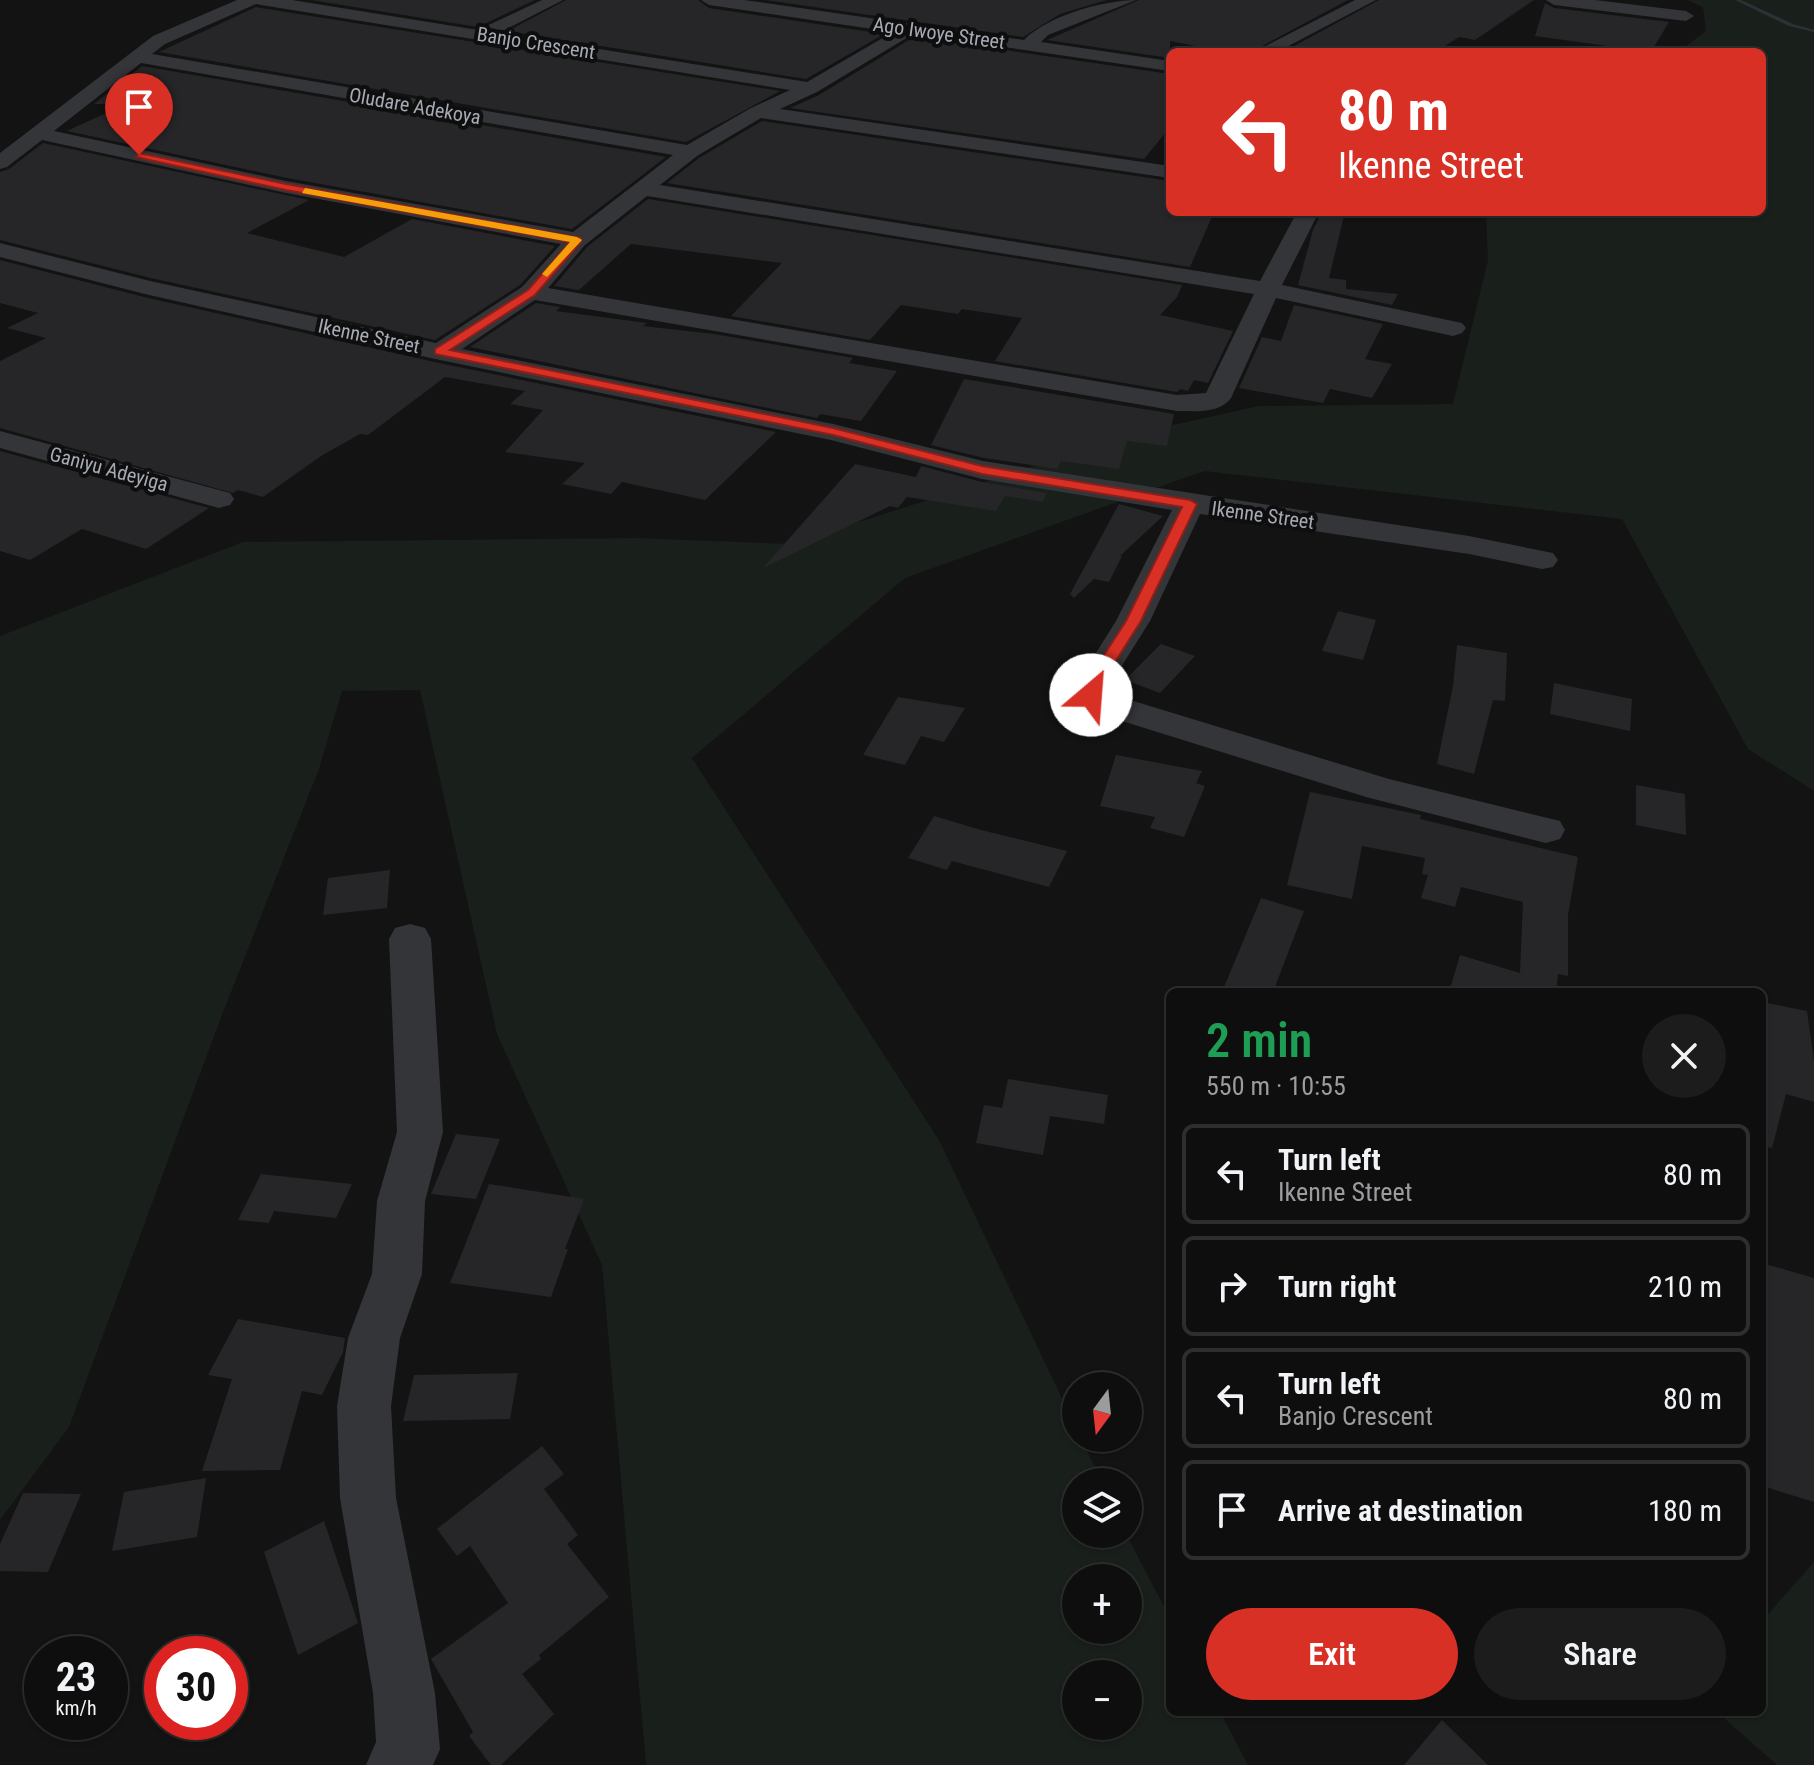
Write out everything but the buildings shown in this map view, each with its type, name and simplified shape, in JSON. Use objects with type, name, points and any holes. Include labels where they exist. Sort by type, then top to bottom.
[{"type":"street","points":[[0,163],[174,31],[251,0]]},
{"type":"street","name":"Banjo Crescent","points":[[261,0],[810,88]]},
{"type":"street","points":[[483,34],[555,0]]},
{"type":"street","name":"Ago Iwoye Street","points":[[709,0],[1166,65]]},
{"type":"street","points":[[1029,45],[1042,31],[1128,0]]},
{"type":"street","points":[[1271,48],[1368,0]]},
{"type":"street","points":[[1554,0],[1686,16]]},
{"type":"street","points":[[440,352],[531,292],[577,240],[690,152],[758,112],[810,88],[910,29]]},
{"type":"street","points":[[875,49],[906,54]]},
{"type":"street","name":"Oludare Adekoya","points":[[140,57],[690,152]]},
{"type":"street","points":[[758,112],[1166,171]]},
{"type":"street","points":[[38,133],[286,187],[577,240]]},
{"type":"street","points":[[642,189],[1268,289],[1453,328]]},
{"type":"street","points":[[531,292],[1177,403],[1204,403],[1217,398],[1306,216]]},
{"type":"street","name":"Ikenne Street","points":[[0,250],[149,288],[440,352],[833,432],[982,470],[1469,545],[1542,560]]},
{"type":"street","name":"Ganiyu Adeyiga","points":[[0,439],[219,499]]},
{"type":"street","points":[[1190,504],[1133,621],[1094,683],[1091,695],[1105,704],[1306,769],[1438,806],[1546,830]]},
{"type":"street","points":[[398,1765],[408,1749],[404,1693],[368,1498],[364,1406],[374,1338],[397,1274],[401,1201],[420,1132],[410,939]]},
{"type":"shaded area","points":[[1687,0],[1814,0],[1814,791],[1748,749],[1622,519],[1204,471],[905,578],[692,758],[939,1140],[1062,1399],[1062,1452],[1088,1452],[1095,1468],[1062,1468],[1062,1548],[1133,1548],[1142,1564],[1062,1564],[1062,1644],[1142,1644],[1142,1565],[1166,1610],[1166,1716],[1222,1716],[1248,1765],[646,1765],[602,1265],[497,1034],[420,690],[342,691],[319,769],[220,1020],[69,1427],[0,1520],[0,636],[243,542],[638,538],[790,544],[1137,433],[1259,406],[1453,404],[1488,260],[1486,216],[1766,216],[1766,48],[1683,48],[1706,31],[1703,7]]},
{"type":"shaded area","points":[[1814,1562],[1814,1765],[1777,1765],[1722,1716],[1766,1716],[1766,1616]]},
{"type":"waterway","points":[[1737,0],[1791,25],[1814,31]]},
{"type":"slow traffic","points":[[305,191],[577,240],[547,274]]},
{"type":"route","points":[[139,155],[286,187],[577,240],[531,292],[440,352],[666,395],[833,432],[982,470],[1190,504],[1133,621],[1094,683],[1091,695]]}]
